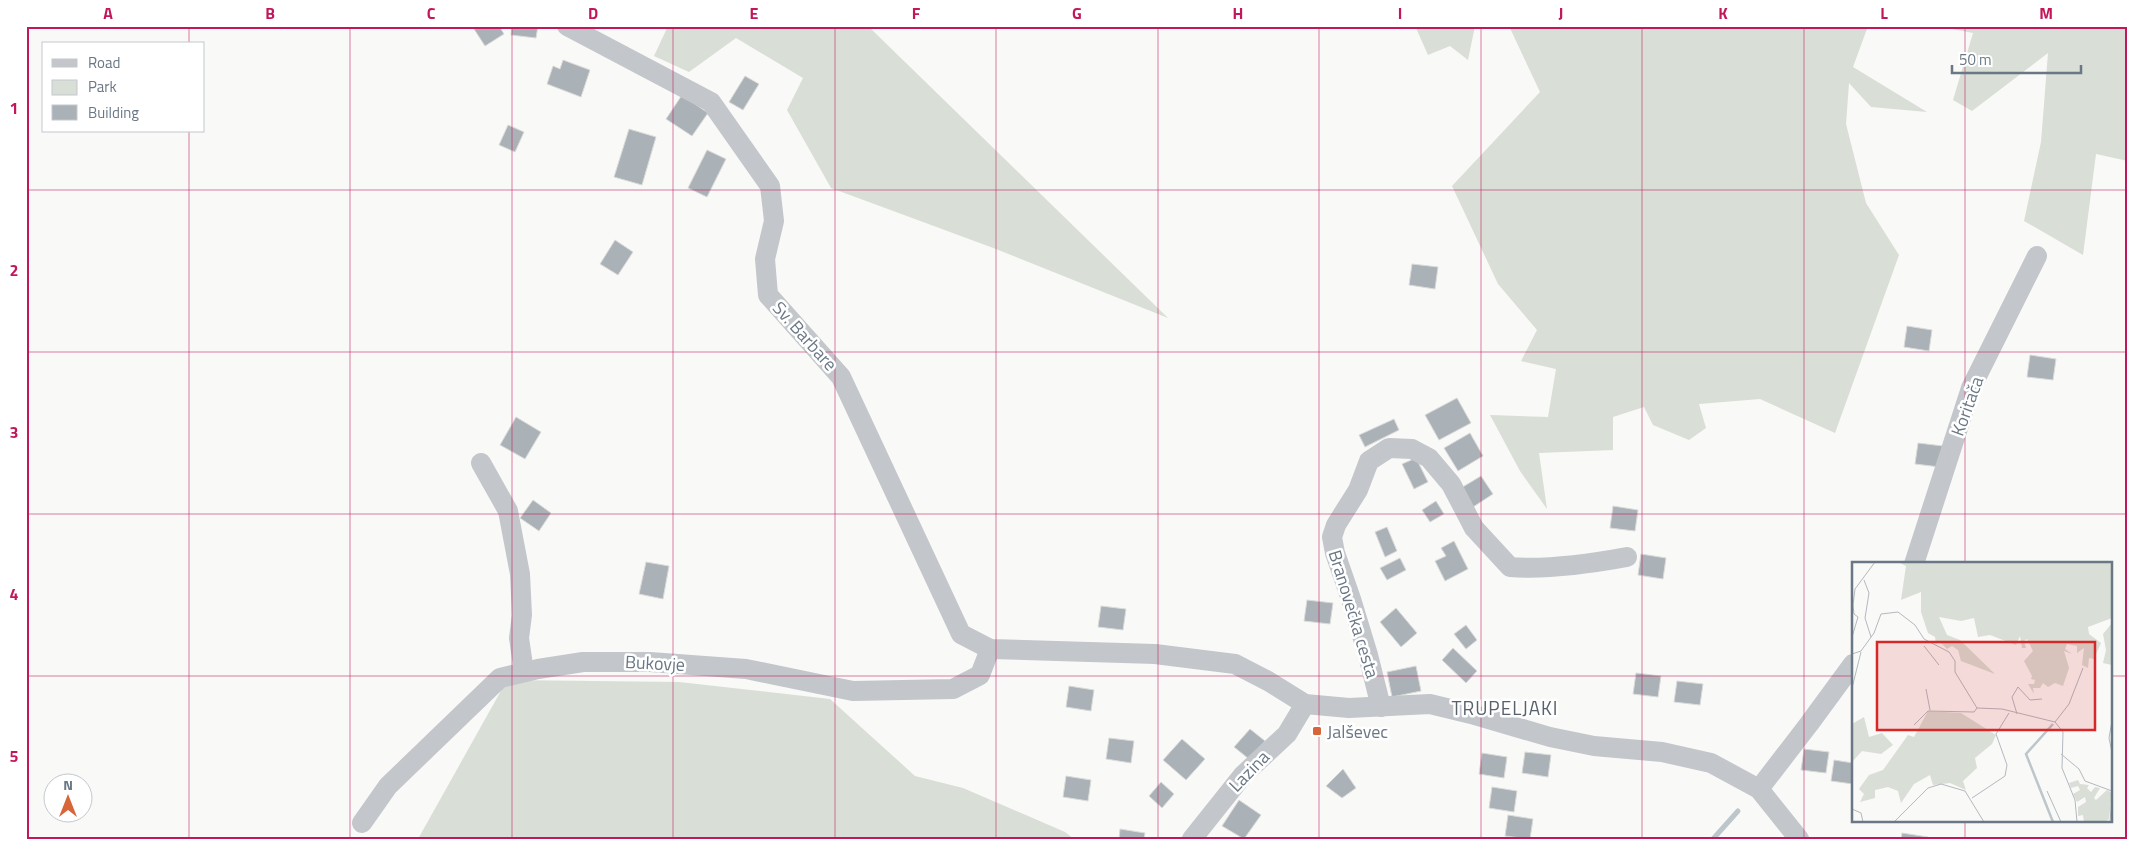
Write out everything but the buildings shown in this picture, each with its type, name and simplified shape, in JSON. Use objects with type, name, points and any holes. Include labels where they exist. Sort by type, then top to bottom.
[{"type":"street","name":"Sv. Barbare","points":[[567,26],[711,102],[770,186],[774,222],[766,259],[768,295],[841,376],[962,634],[990,649]]},
{"type":"street","name":"Koritača","points":[[1915,562],[1971,388],[2037,256]]},
{"type":"street","name":"Branovečka cesta","points":[[1381,707],[1368,655],[1335,553],[1332,537],[1336,525],[1358,490],[1369,461],[1389,448],[1412,449],[1429,458],[1451,484],[1474,528],[1510,567],[1527,568],[1587,564],[1627,557]]},
{"type":"street","points":[[482,463],[508,511],[520,574],[522,615],[519,638],[524,672]]},
{"type":"street","name":"Bukovje","points":[[362,823],[388,786],[500,678],[583,662],[650,662],[746,669],[853,691],[953,689],[980,675],[990,649]]},
{"type":"street","points":[[990,649],[1155,654],[1235,664],[1268,681],[1305,704],[1349,708],[1430,704],[1550,737],[1594,746],[1662,752],[1710,763],[1759,789],[1799,839]]},
{"type":"street","points":[[1759,789],[1852,665]]},
{"type":"street","name":"Lazina","points":[[1192,839],[1243,775],[1287,734],[1305,704]]},
{"type":"green space","points":[[668,26],[868,26],[1168,318],[996,249],[831,188],[787,110],[803,78],[736,38],[689,72],[654,56]]},
{"type":"green space","points":[[1425,26],[1475,26],[1468,60],[1450,46],[1428,55],[1416,28]]},
{"type":"green space","points":[[1509,26],[1868,26],[1853,67],[1927,112],[1871,107],[1849,83],[1846,124],[1866,203],[1899,255],[1835,433],[1760,399],[1699,404],[1706,428],[1689,440],[1653,425],[1644,407],[1613,417],[1613,450],[1539,453],[1547,509],[1520,471],[1490,415],[1548,417],[1556,369],[1521,361],[1537,330],[1498,284],[1452,186],[1540,92]]},
{"type":"green space","points":[[1936,26],[2128,26],[2128,161],[2096,154],[2083,255],[2024,221],[2041,142],[2048,53],[1972,111],[1953,100],[1973,33]]},
{"type":"green space","points":[[507,680],[679,682],[830,699],[915,776],[963,788],[1065,832],[1074,839],[418,839]]},
{"type":"waterway","name":"Jalševec","points":[[1713,839],[1738,811]]},
{"type":"place","name":"Jalševec","points":[[1317,731]]},
{"type":"district","name":"TRUPELJAKI","points":[[1505,707]]}]
